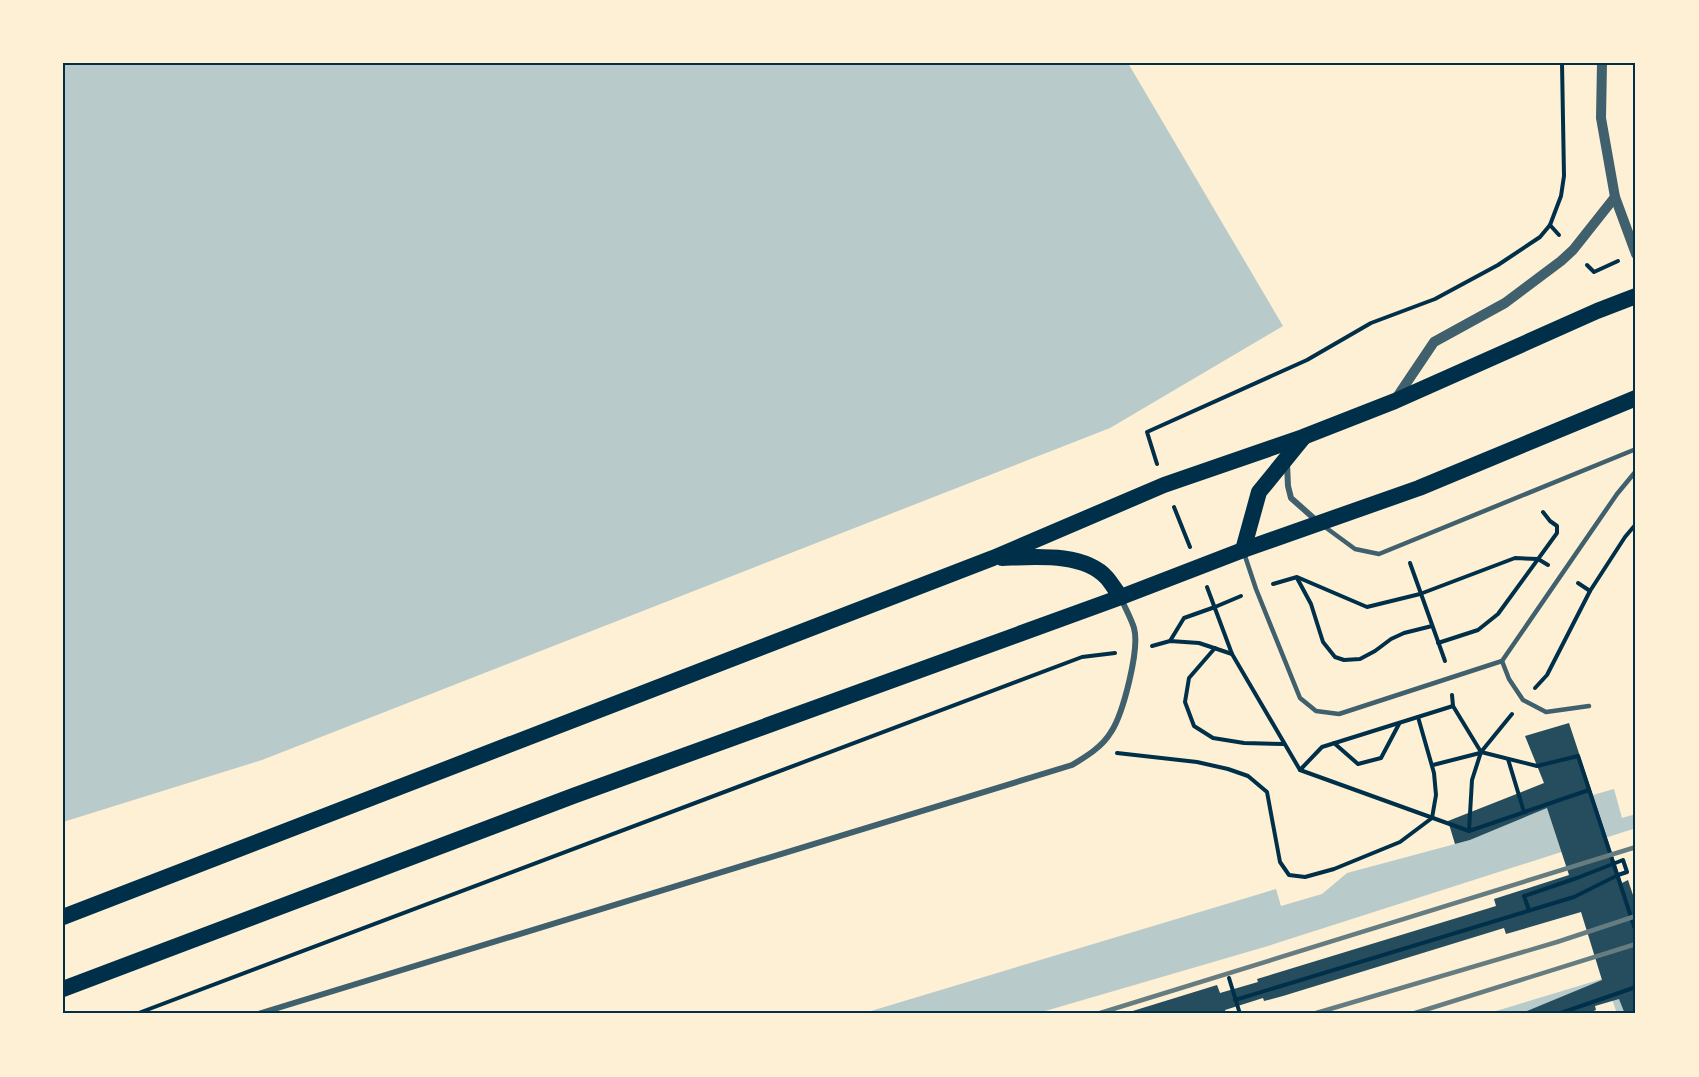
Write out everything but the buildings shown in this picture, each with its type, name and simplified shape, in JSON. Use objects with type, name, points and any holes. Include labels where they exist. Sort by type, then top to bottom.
[{"type":"highway","points":[[63,918],[993,558],[1164,485],[1303,437],[1395,400],[1597,310],[1636,296]]},
{"type":"highway","points":[[63,989],[562,800],[1121,597],[1243,549],[1419,488],[1636,398]]},
{"type":"highway","points":[[1243,549],[1259,492],[1303,437]]},
{"type":"highway","points":[[993,558],[1043,557],[1084,564],[1106,577],[1121,597]]},
{"type":"street","points":[[1602,63],[1601,118],[1615,197],[1636,254]]},
{"type":"street","points":[[1395,400],[1434,342],[1505,303],[1561,261],[1573,250],[1615,197]]},
{"type":"street","points":[[1287,457],[1288,486],[1291,498],[1319,523]]},
{"type":"street","points":[[258,1014],[1072,765],[1095,751],[1111,733],[1120,713],[1134,652],[1134,630],[1121,597]]},
{"type":"lane","points":[[1319,523],[1355,549],[1379,554],[1636,449]]},
{"type":"lane","points":[[1243,549],[1256,589],[1300,698],[1316,711],[1339,714],[1502,661],[1617,494],[1636,471]]},
{"type":"lane","points":[[1502,661],[1509,679],[1523,700],[1546,712],[1589,706]]},
{"type":"path","points":[[1562,63],[1564,176],[1561,196],[1550,225],[1540,237],[1498,265],[1435,299],[1371,323],[1307,360],[1147,432],[1164,485],[1232,654],[1300,770],[1469,831],[1589,790]]},
{"type":"path","points":[[1438,643],[1478,630],[1498,614],[1557,533],[1557,526],[1542,512]]},
{"type":"path","points":[[1469,831],[1472,780],[1481,753],[1523,700],[1547,675],[1590,591],[1636,524]]},
{"type":"path","points":[[1170,641],[1184,618],[1256,589],[1297,577],[1367,607],[1420,594],[1515,558],[1538,559],[1590,591]]},
{"type":"path","points":[[1297,577],[1311,604],[1323,642],[1335,657],[1344,660],[1360,659],[1404,633],[1432,626]]},
{"type":"path","points":[[136,1014],[1082,657],[1134,652],[1170,641],[1199,643],[1232,654]]},
{"type":"path","points":[[1215,648],[1190,678],[1185,702],[1194,726],[1213,738],[1244,743],[1285,744]]},
{"type":"path","points":[[1300,770],[1322,747],[1454,706]]},
{"type":"path","points":[[1095,751],[1197,762],[1248,776],[1267,792],[1280,862],[1289,875],[1305,877],[1334,869],[1400,842],[1432,818],[1436,795],[1433,765],[1418,717]]},
{"type":"path","points":[[1333,743],[1358,764],[1381,758],[1400,723]]},
{"type":"path","points":[[1433,765],[1481,753]]},
{"type":"path","points":[[1578,756],[1636,932]]},
{"type":"path","points":[[1508,759],[1524,812]]},
{"type":"path","points":[[1235,999],[1574,897],[1627,872],[1623,860],[1524,896],[1529,910]]},
{"type":"path","points":[[1229,978],[1240,1014]]},
{"type":"path","points":[[1558,1014],[1571,1012],[1636,987]]},
{"type":"shaded area","points":[[63,63],[1128,63],[1283,326],[1110,428],[262,760],[63,822]]},
{"type":"shaded area","points":[[1614,789],[1622,818],[1636,814],[1636,828],[1268,946],[1035,1014],[861,1014],[1276,889],[1281,906],[1322,894],[1347,873],[1470,840],[1547,808]]},
{"type":"shaded area","points":[[1605,978],[1636,1014],[1617,1014],[1610,993],[1544,1014],[1486,1014]]},
{"type":"railway","points":[[1097,1014],[1636,847]]},
{"type":"railway","points":[[1313,1014],[1557,942],[1636,916]]},
{"type":"railway","points":[[1412,1014],[1636,944]]}]
